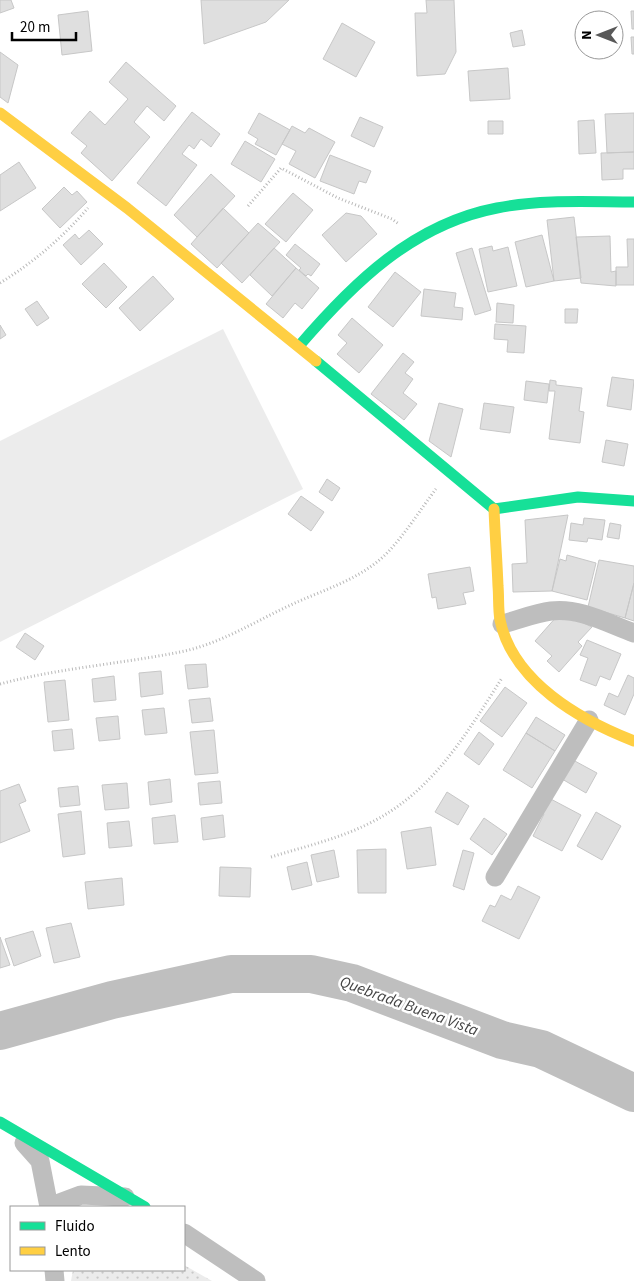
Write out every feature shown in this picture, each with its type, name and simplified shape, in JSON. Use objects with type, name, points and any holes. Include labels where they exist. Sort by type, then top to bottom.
[{"type":"street","points":[[0,113],[103,190],[299,346],[494,509],[578,497],[634,501]]},
{"type":"street","points":[[299,346],[352,287],[371,270],[419,239],[465,217],[498,208],[536,204],[634,202]]},
{"type":"street","points":[[494,509],[497,582],[502,624],[516,656],[528,674],[589,720],[601,728],[634,741]]},
{"type":"street","points":[[502,624],[550,611],[562,610],[592,617],[634,633]]},
{"type":"street","points":[[495,877],[589,720]]},
{"type":"street","points":[[5,1126],[137,1202]]},
{"type":"street","points":[[5,1126],[40,1160],[49,1206]]},
{"type":"street","points":[[52,1206],[81,1195],[137,1202]]},
{"type":"street","points":[[185,1234],[256,1281]]},
{"type":"path","points":[[248,206],[281,168],[338,198],[392,219],[419,239]]},
{"type":"path","points":[[0,283],[43,254],[68,231],[103,190]]},
{"type":"path","points":[[0,684],[32,675],[182,652],[216,641],[358,574],[387,553],[449,472]]},
{"type":"path","points":[[271,857],[361,827],[406,801],[449,759],[516,656]]},
{"type":"shaded area","points":[[223,329],[303,489],[0,642],[0,441]]},
{"type":"shaded area","points":[[185,1266],[212,1281],[71,1281],[73,1271],[185,1271]]},
{"type":"building","points":[[0,0],[11,0],[14,8],[0,13]]},
{"type":"building","points":[[201,0],[289,0],[266,22],[204,44]]},
{"type":"building","points":[[426,0],[454,0],[456,52],[445,74],[417,76],[415,13],[427,13]]},
{"type":"building","points":[[88,11],[92,51],[62,55],[58,15]]},
{"type":"building","points":[[631,11],[634,11],[634,29],[632,29]]},
{"type":"building","points":[[342,23],[375,42],[356,77],[323,59]]},
{"type":"building","points":[[522,30],[525,45],[513,47],[510,33]]},
{"type":"building","points":[[631,37],[634,37],[634,54],[632,54]]},
{"type":"building","points":[[0,52],[18,65],[8,103],[0,97]]},
{"type":"building","points":[[126,62],[176,106],[164,121],[147,106],[134,122],[150,137],[112,181],[81,153],[87,146],[71,133],[90,111],[105,125],[128,99],[109,82]]},
{"type":"building","points":[[508,68],[510,99],[470,101],[468,71]]},
{"type":"building","points":[[192,112],[220,134],[211,147],[201,139],[194,149],[189,145],[182,154],[197,165],[166,206],[137,183]]},
{"type":"building","points":[[259,113],[290,130],[276,155],[255,144],[258,139],[248,133]]},
{"type":"building","points":[[634,113],[634,152],[607,153],[605,114]]},
{"type":"building","points":[[360,117],[383,127],[374,147],[351,136]]},
{"type":"building","points":[[594,120],[596,153],[579,154],[578,121]]},
{"type":"building","points":[[488,121],[503,121],[503,134],[488,134]]},
{"type":"building","points":[[292,126],[305,133],[309,128],[335,142],[315,178],[289,164],[296,151],[282,144]]},
{"type":"building","points":[[245,141],[275,159],[261,182],[231,164]]},
{"type":"building","points":[[634,152],[634,169],[623,169],[623,179],[602,180],[601,153]]},
{"type":"building","points":[[330,155],[371,171],[366,183],[359,181],[354,194],[320,181]]},
{"type":"building","points":[[19,162],[36,188],[0,211],[0,175]]},
{"type":"building","points":[[211,174],[235,196],[197,237],[174,215]]},
{"type":"building","points":[[64,187],[72,195],[77,191],[87,202],[60,228],[42,209]]},
{"type":"building","points":[[293,193],[313,210],[286,242],[265,224]]},
{"type":"building","points":[[223,208],[249,233],[217,268],[191,244]]},
{"type":"building","points":[[346,213],[361,216],[377,234],[346,262],[322,235]]},
{"type":"building","points":[[574,217],[581,278],[554,281],[547,220]]},
{"type":"building","points":[[258,223],[280,242],[242,283],[221,263]]},
{"type":"building","points":[[89,230],[103,244],[81,265],[63,245],[75,234],[79,239]]},
{"type":"building","points":[[542,235],[554,281],[526,287],[515,242]]},
{"type":"building","points":[[610,236],[611,272],[616,271],[616,286],[581,283],[576,237]]},
{"type":"building","points":[[627,239],[634,239],[634,285],[616,285],[616,267],[628,267]]},
{"type":"building","points":[[295,244],[320,264],[311,276],[308,274],[306,276],[299,270],[301,268],[286,255]]},
{"type":"building","points":[[492,246],[493,251],[508,247],[517,286],[488,292],[479,249]]},
{"type":"building","points":[[274,248],[296,268],[272,296],[250,275]]},
{"type":"building","points":[[472,248],[491,310],[475,315],[456,253]]},
{"type":"building","points":[[104,263],[127,287],[106,308],[82,284]]},
{"type":"building","points":[[296,268],[319,288],[302,309],[295,303],[283,318],[266,304]]},
{"type":"building","points":[[395,272],[421,292],[393,327],[368,307]]},
{"type":"building","points":[[153,276],[174,299],[140,331],[119,308]]},
{"type":"building","points":[[424,289],[456,293],[454,307],[463,308],[462,320],[421,316]]},
{"type":"building","points":[[37,301],[49,318],[37,326],[25,309]]},
{"type":"building","points":[[497,303],[514,305],[513,323],[496,322]]},
{"type":"building","points":[[565,309],[578,309],[577,323],[565,323]]},
{"type":"building","points":[[352,318],[383,345],[359,373],[337,354],[347,343],[338,335]]},
{"type":"building","points":[[495,324],[526,326],[524,353],[507,352],[508,340],[494,339]]},
{"type":"building","points":[[0,325],[6,335],[0,339]]},
{"type":"building","points":[[403,353],[414,362],[405,373],[413,379],[403,393],[417,404],[404,420],[371,394]]},
{"type":"building","points":[[612,377],[634,380],[631,410],[607,406]]},
{"type":"building","points":[[550,380],[556,381],[556,385],[582,388],[579,411],[584,412],[580,443],[549,439],[555,391],[549,391]]},
{"type":"building","points":[[526,381],[549,384],[547,403],[524,400]]},
{"type":"building","points":[[439,403],[463,409],[451,457],[429,441]]},
{"type":"building","points":[[484,403],[514,407],[510,433],[480,429]]},
{"type":"building","points":[[606,440],[628,444],[624,466],[602,462]]},
{"type":"building","points":[[327,479],[340,488],[332,501],[319,492]]},
{"type":"building","points":[[301,496],[324,512],[311,531],[288,514]]},
{"type":"building","points":[[568,515],[552,591],[513,592],[512,564],[527,563],[525,520]]},
{"type":"building","points":[[584,518],[605,520],[602,540],[588,538],[587,542],[569,540],[571,523],[583,525]]},
{"type":"building","points":[[610,523],[621,525],[619,539],[607,537]]},
{"type":"building","points":[[567,555],[596,563],[587,600],[552,591],[560,559],[566,561]]},
{"type":"building","points":[[599,560],[634,566],[634,583],[625,618],[588,607]]},
{"type":"building","points":[[470,567],[474,591],[463,593],[466,604],[438,609],[436,597],[432,598],[428,574]]},
{"type":"building","points":[[634,583],[634,621],[625,618]]},
{"type":"building","points":[[558,615],[569,616],[592,627],[578,642],[582,646],[559,672],[547,661],[552,656],[535,641]]},
{"type":"building","points":[[25,633],[44,646],[35,660],[16,647]]},
{"type":"building","points":[[587,640],[621,654],[610,680],[600,676],[596,686],[580,680],[588,658],[580,655]]},
{"type":"building","points":[[206,664],[208,687],[188,689],[185,665]]},
{"type":"building","points":[[161,671],[163,694],[141,697],[139,673]]},
{"type":"building","points":[[628,675],[634,678],[634,694],[625,715],[604,705],[609,693],[618,697]]},
{"type":"building","points":[[114,676],[116,700],[94,702],[92,679]]},
{"type":"building","points":[[65,680],[69,720],[48,722],[44,682]]},
{"type":"building","points":[[505,687],[527,703],[502,737],[480,721]]},
{"type":"building","points":[[210,698],[213,721],[192,723],[189,700]]},
{"type":"building","points":[[164,708],[167,733],[145,735],[142,710]]},
{"type":"building","points":[[118,716],[120,739],[99,741],[96,718]]},
{"type":"building","points":[[536,717],[565,735],[555,751],[526,733]]},
{"type":"building","points":[[72,729],[74,749],[54,751],[52,731]]},
{"type":"building","points":[[214,730],[218,773],[195,775],[190,732]]},
{"type":"building","points":[[479,732],[494,744],[479,765],[464,754]]},
{"type":"building","points":[[526,733],[555,751],[532,788],[503,770]]},
{"type":"building","points":[[573,760],[597,773],[586,793],[562,779]]},
{"type":"building","points":[[170,779],[172,802],[150,805],[148,782]]},
{"type":"building","points":[[220,781],[222,803],[200,805],[198,783]]},
{"type":"building","points":[[127,783],[129,808],[105,810],[102,785]]},
{"type":"building","points":[[19,784],[26,801],[19,804],[30,831],[0,843],[0,791]]},
{"type":"building","points":[[78,786],[80,805],[60,807],[58,788]]},
{"type":"building","points":[[447,792],[469,806],[458,825],[435,812]]},
{"type":"building","points":[[547,797],[581,815],[562,851],[533,836],[544,814],[540,811]]},
{"type":"building","points":[[81,811],[85,854],[63,857],[58,814]]},
{"type":"building","points":[[596,812],[621,826],[602,860],[577,846]]},
{"type":"building","points":[[175,815],[178,842],[154,844],[152,818]]},
{"type":"building","points":[[223,815],[225,837],[203,840],[201,818]]},
{"type":"building","points":[[484,818],[507,834],[492,855],[470,839]]},
{"type":"building","points":[[129,821],[132,846],[109,848],[107,823]]},
{"type":"building","points":[[431,827],[436,865],[407,869],[401,832]]},
{"type":"building","points":[[386,849],[386,893],[358,893],[357,850]]},
{"type":"building","points":[[334,850],[339,877],[317,882],[311,855]]},
{"type":"building","points":[[463,850],[474,853],[464,890],[453,886]]},
{"type":"building","points":[[307,862],[312,885],[292,890],[287,867]]},
{"type":"building","points":[[220,867],[251,868],[250,897],[219,896]]},
{"type":"building","points":[[122,878],[124,905],[88,909],[85,882]]},
{"type":"building","points":[[518,886],[540,897],[519,939],[482,921],[490,905],[495,907],[501,895],[511,900]]},
{"type":"building","points":[[71,923],[80,957],[54,963],[46,928]]},
{"type":"building","points":[[33,931],[41,956],[14,966],[5,939]]},
{"type":"building","points":[[0,937],[10,965],[0,968]]},
{"type":"waterway","name":"Quebrada Buena Vista","points":[[0,1031],[112,1000],[231,974],[311,974],[352,983],[502,1040],[541,1049],[634,1093]]},
{"type":"traffic: fast","points":[[299,346],[363,279],[387,259],[438,227],[467,216],[514,205],[566,202],[634,202]]},
{"type":"traffic: fast","points":[[316,361],[494,509],[578,497],[634,501]]},
{"type":"traffic: fast","points":[[0,1122],[143,1206]]},
{"type":"traffic: slow","points":[[0,113],[127,208],[316,361]]},
{"type":"traffic: slow","points":[[494,509],[500,620],[507,642],[519,662],[534,680],[571,710],[634,741]]}]
